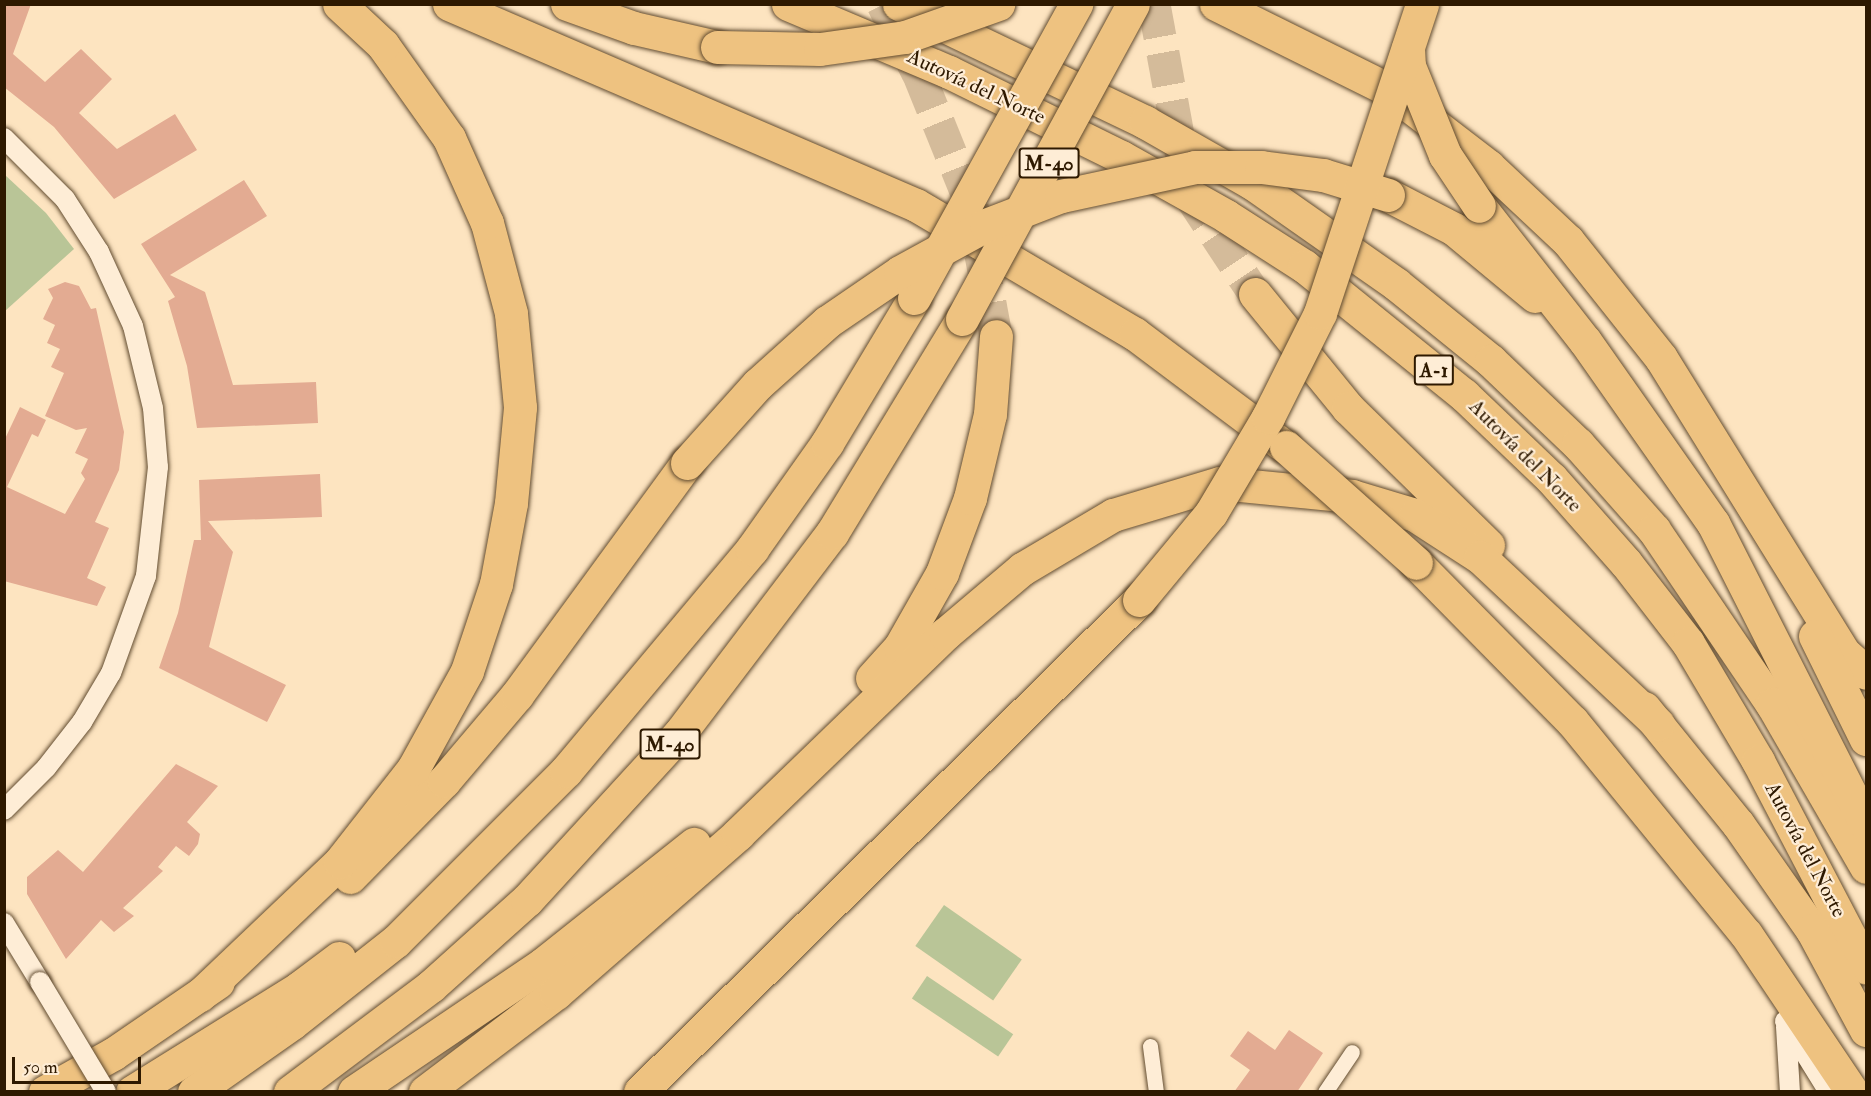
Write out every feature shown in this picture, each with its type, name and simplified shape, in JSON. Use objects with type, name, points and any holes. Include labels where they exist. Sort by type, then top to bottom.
[{"type":"highway","points":[[200,995],[340,862],[413,770],[467,671],[496,584],[511,503],[520,407],[511,313],[487,223],[449,138],[383,45],[339,4]]},
{"type":"highway","points":[[449,4],[916,205],[1135,334],[1286,447],[1416,563],[1572,721],[1752,943],[1852,1092]]},
{"type":"highway","points":[[567,4],[634,28],[717,47],[820,49],[894,39],[998,4]]},
{"type":"highway","name":"Autovía del Norte","points":[[788,4],[949,72],[1121,156],[1226,216],[1304,266],[1464,395],[1558,487],[1626,563],[1688,644],[1758,761],[1866,968]]},
{"type":"highway","name":"Autovía del Norte","points":[[899,4],[1145,122],[1252,183],[1396,284],[1491,361],[1578,444],[1661,540],[1772,704],[1866,867]]},
{"type":"highway","name":"M-40","points":[[194,1092],[292,1023],[396,940],[566,771],[752,549],[827,443],[914,298],[1076,4]]},
{"type":"highway","name":"M-40","points":[[290,1092],[430,986],[527,900],[680,733],[832,533],[962,319],[1133,4]]},
{"type":"highway","points":[[1216,4],[1389,90],[1488,166],[1560,233],[1661,358],[1750,506],[1843,652],[1866,673]]},
{"type":"highway","points":[[1404,4],[1409,66],[1445,155],[1479,206],[1585,341],[1713,523],[1866,825]]},
{"type":"highway","points":[[640,1092],[1139,600],[1211,513],[1268,417],[1320,313],[1422,4]]},
{"type":"highway","points":[[45,1092],[113,1054],[200,995],[331,893],[444,781],[517,695],[687,463],[758,384],[827,322],[900,272],[986,225],[1061,196],[1195,167],[1261,167],[1323,175],[1388,195],[1454,229],[1585,341]]},
{"type":"highway","points":[[1255,294],[1348,408],[1577,631],[1658,724],[1738,824],[1812,930],[1866,1030]]},
{"type":"highway","points":[[354,1092],[543,964],[729,816],[830,725],[900,647],[942,573],[970,498],[990,414],[996,336]]},
{"type":"highway","points":[[424,1092],[556,993],[738,834],[945,634],[1022,569],[1113,515],[1209,486],[1220,483],[1352,496],[1415,515],[1480,557],[1658,724]]},
{"type":"highway","points":[[1750,506],[1866,739]]},
{"type":"highway","points":[[132,1092],[299,988],[405,907],[536,785],[566,771]]},
{"type":"highway","points":[[1708,888],[1785,1021]]},
{"type":"street","points":[[4,138],[65,199],[99,252],[133,326],[153,408],[158,467],[146,576],[111,673],[82,722],[46,768],[4,810]]},
{"type":"street","points":[[4,923],[106,1092]]},
{"type":"street","points":[[1785,1021],[1790,1092]]},
{"type":"street","points":[[1785,1021],[1829,1092]]},
{"type":"street","points":[[1150,1046],[1156,1092]]},
{"type":"street","points":[[1325,1092],[1352,1052]]},
{"type":"green space","points":[[5,175],[46,213],[74,249],[5,311]]},
{"type":"green space","points":[[944,905],[1022,959],[993,1000],[915,946]]},
{"type":"green space","points":[[927,976],[1013,1034],[998,1057],[912,998]]},
{"type":"building","points":[[4,4],[31,4],[13,54],[45,82],[81,49],[112,79],[79,113],[117,149],[175,114],[197,150],[114,199],[54,127],[4,87]]},
{"type":"building","points":[[244,180],[267,216],[170,275],[205,292],[233,385],[316,382],[318,423],[197,428],[187,366],[168,301],[175,297],[141,244]]},
{"type":"building","points":[[65,282],[79,286],[91,309],[96,308],[124,432],[119,470],[95,522],[109,528],[87,578],[106,587],[97,606],[4,581],[4,441],[20,407],[46,420],[38,437],[32,434],[7,487],[65,514],[85,479],[81,473],[88,459],[75,453],[87,428],[76,430],[45,416],[64,373],[51,367],[60,349],[47,343],[55,325],[43,319],[53,298],[48,289]]},
{"type":"building","points":[[320,474],[322,517],[208,521],[233,552],[209,647],[286,685],[267,722],[159,668],[178,613],[194,540],[201,540],[199,480]]},
{"type":"building","points":[[176,764],[218,786],[187,822],[200,834],[198,844],[189,856],[176,846],[158,867],[163,871],[123,908],[134,916],[114,932],[101,920],[66,959],[27,894],[27,877],[58,850],[83,872]]},
{"type":"building","points":[[1289,1030],[1323,1053],[1297,1092],[1234,1092],[1250,1070],[1230,1056],[1248,1031],[1275,1050]]},
{"type":"tunnel","points":[[883,4],[920,77],[972,206],[996,336]]},
{"type":"tunnel","points":[[1154,4],[1189,194],[1255,294]]}]
